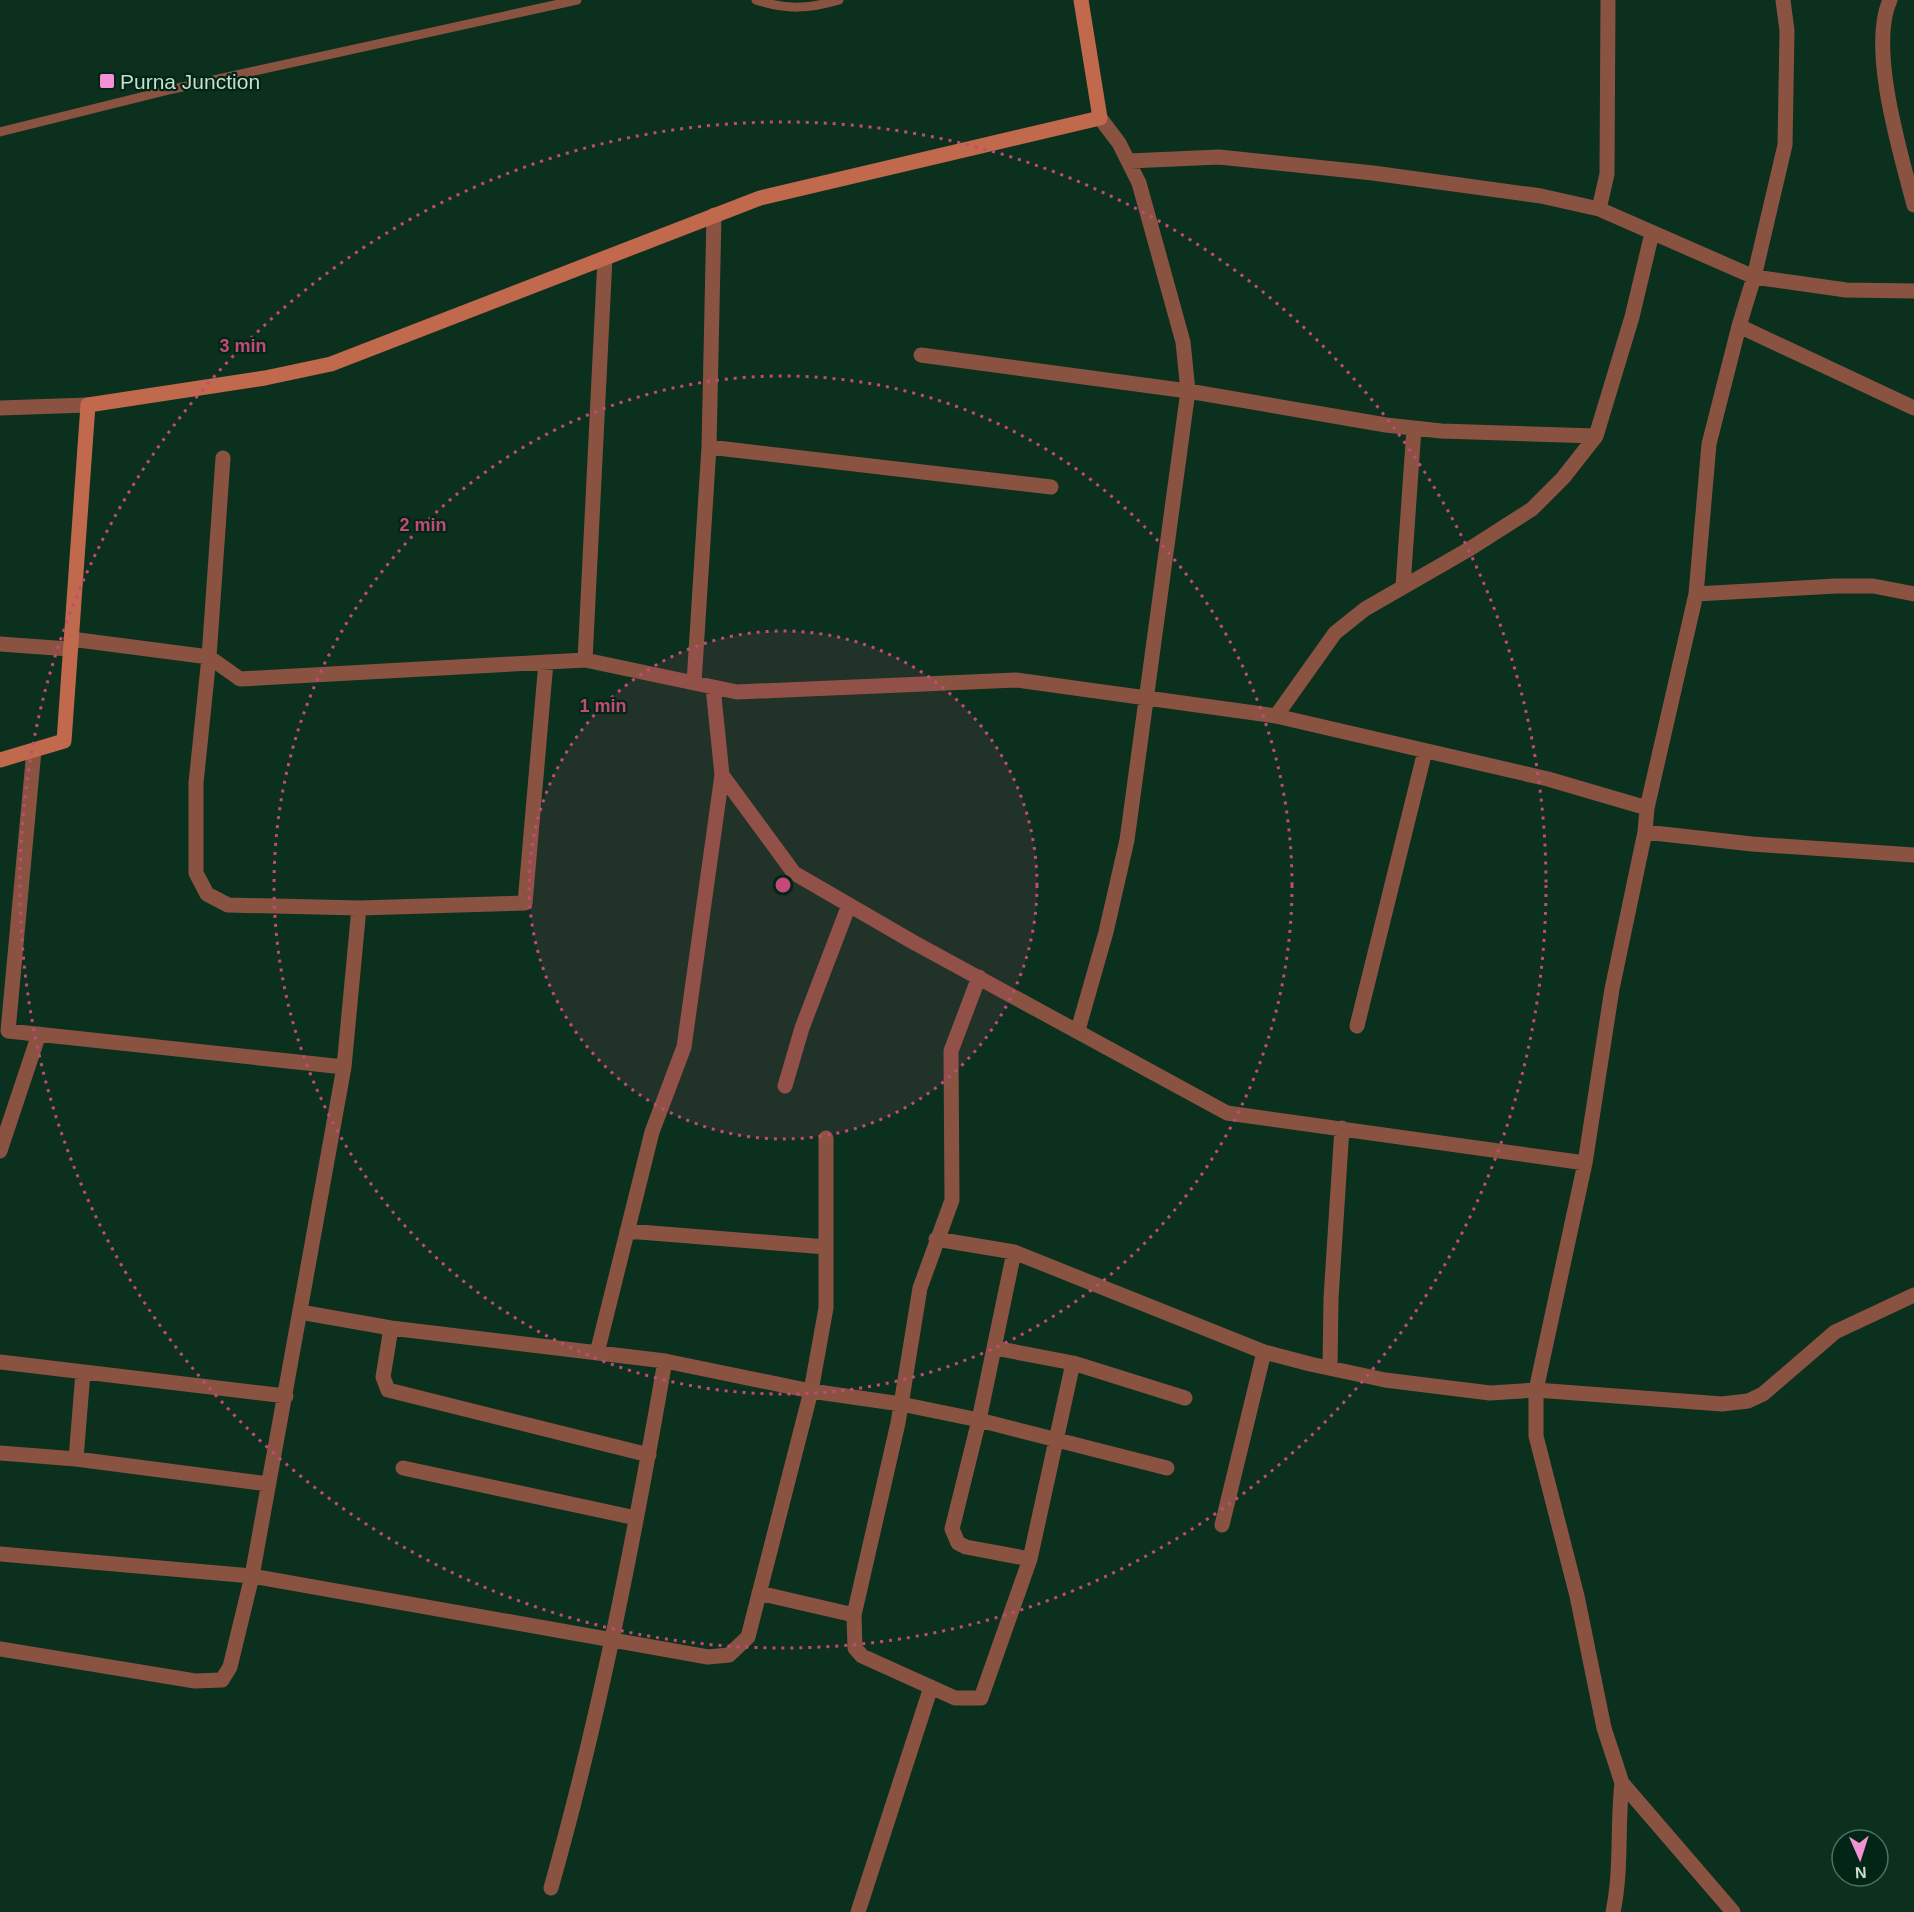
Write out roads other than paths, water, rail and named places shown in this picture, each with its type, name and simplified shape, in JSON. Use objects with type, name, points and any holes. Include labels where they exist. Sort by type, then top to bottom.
[{"type":"main road","points":[[0,760],[64,741],[88,405],[265,378],[331,364],[760,198],[1100,118],[1082,0]]},
{"type":"street","points":[[1599,209],[1607,174],[1608,0]]},
{"type":"street","points":[[1733,1912],[1622,1783],[1605,1728],[1577,1596],[1542,1465],[1536,1436],[1536,1390],[1585,1163],[1612,989],[1645,832],[1647,808],[1696,594],[1708,444],[1738,326],[1754,277],[1785,146],[1787,32],[1783,0]]},
{"type":"street","points":[[1890,0],[1883,43],[1890,111],[1914,205]]},
{"type":"street","points":[[1078,1030],[1106,933],[1127,840],[1188,391],[1183,342],[1139,183],[1129,161],[1100,118]]},
{"type":"street","points":[[1129,161],[1219,158],[1266,162],[1540,196],[1599,209],[1754,277],[1846,290],[1914,291]]},
{"type":"street","points":[[694,683],[709,447],[714,215]]},
{"type":"street","points":[[1276,716],[1335,633],[1365,609],[1471,548],[1532,509],[1563,478],[1596,436],[1632,317],[1652,233]]},
{"type":"street","points":[[585,660],[604,258]]},
{"type":"street","points":[[1738,326],[1914,408]]},
{"type":"street","points":[[921,355],[1188,391],[1414,428],[1596,436]]},
{"type":"street","points":[[0,408],[88,405]]},
{"type":"street","points":[[1403,586],[1414,428]]},
{"type":"street","points":[[709,447],[1051,487]]},
{"type":"street","points":[[223,458],[209,657],[196,783],[194,844],[196,873],[207,894],[228,905],[237,906],[359,908],[525,903],[546,662]]},
{"type":"street","points":[[1696,594],[1836,586],[1873,586],[1914,594]]},
{"type":"street","points":[[0,644],[70,644],[209,657],[240,680],[585,660],[737,692],[1016,680],[1276,716],[1548,779],[1647,808]]},
{"type":"street","points":[[597,1353],[652,1132],[684,1047],[722,775],[713,687]]},
{"type":"street","points":[[34,750],[8,1031],[344,1067]]},
{"type":"street","points":[[1357,1026],[1425,751]]},
{"type":"street","points":[[722,775],[794,873],[1227,1113],[1585,1163]]},
{"type":"street","points":[[1645,832],[1752,844],[1914,855]]},
{"type":"street","points":[[785,1086],[802,1028],[849,905]]},
{"type":"street","points":[[0,1649],[195,1681],[222,1680],[230,1667],[252,1576],[344,1067],[359,908]]},
{"type":"street","points":[[979,977],[951,1051],[954,1182],[952,1200],[920,1288],[901,1404],[854,1615],[855,1648],[862,1656],[955,1698],[981,1698],[1030,1559],[1054,1439],[1073,1363]]},
{"type":"street","points":[[0,1152],[39,1034]]},
{"type":"street","points":[[1329,1368],[1330,1298],[1342,1128]]},
{"type":"street","points":[[0,1554],[252,1576],[708,1657],[729,1655],[748,1637],[811,1391],[826,1308],[826,1138]]},
{"type":"street","points":[[627,1231],[826,1247]]},
{"type":"street","points":[[936,1239],[1014,1252],[1264,1352],[1385,1380],[1490,1393],[1536,1390],[1722,1404],[1748,1401],[1763,1394],[1835,1332],[1914,1296]]},
{"type":"street","points":[[1014,1252],[980,1420],[952,1528],[958,1543],[1030,1559]]},
{"type":"street","points":[[300,1312],[391,1328],[665,1361],[811,1391],[901,1404],[980,1420],[1167,1468]]},
{"type":"street","points":[[391,1328],[383,1377],[388,1390],[649,1455]]},
{"type":"street","points":[[995,1348],[1073,1363],[1185,1398]]},
{"type":"street","points":[[1222,1525],[1264,1352]]},
{"type":"street","points":[[551,1888],[579,1786],[614,1640],[665,1361]]},
{"type":"street","points":[[0,1362],[286,1396]]},
{"type":"street","points":[[76,1459],[83,1372]]},
{"type":"street","points":[[0,1453],[76,1459],[268,1484]]},
{"type":"street","points":[[404,1468],[636,1518]]},
{"type":"street","points":[[759,1593],[854,1615]]},
{"type":"street","points":[[858,1912],[931,1687]]},
{"type":"street","points":[[1613,1912],[1619,1883],[1618,1818],[1622,1783]]},
{"type":"lane","points":[[0,132],[173,89],[577,0]]},
{"type":"lane","points":[[756,0],[774,6],[797,9],[816,7],[839,0]]},
{"type":"place","name":"Purna Junction","points":[[107,81]]}]
